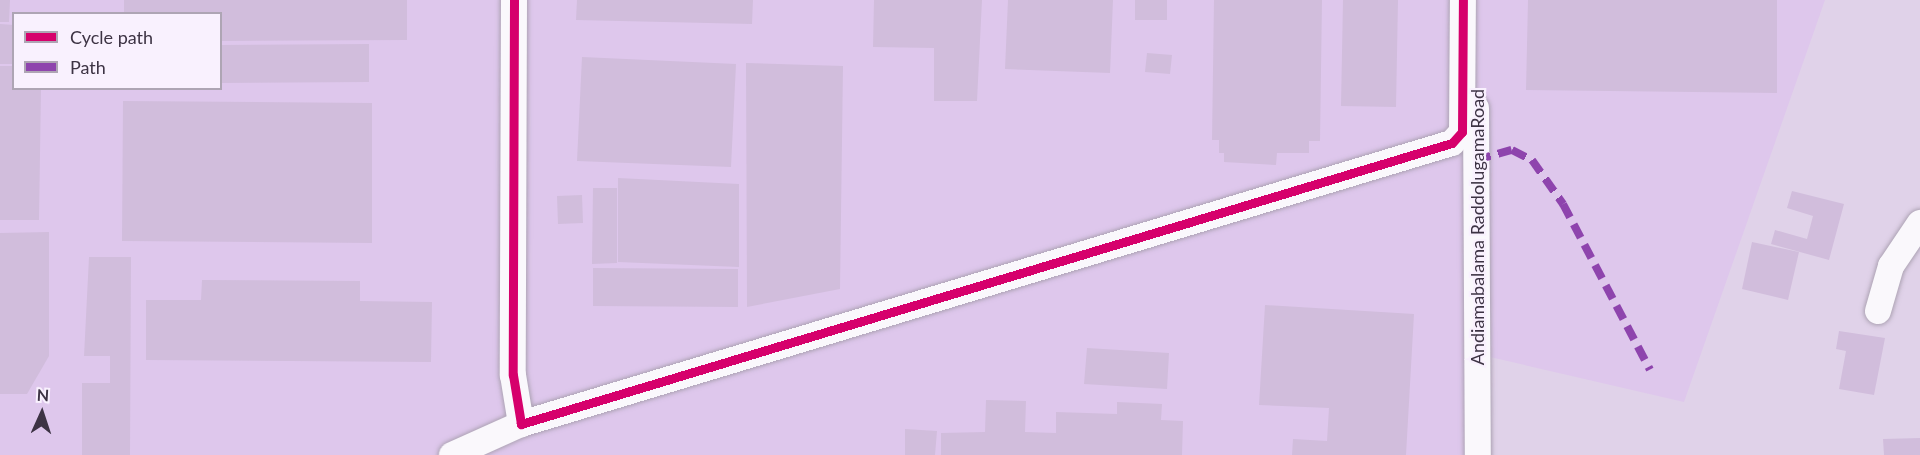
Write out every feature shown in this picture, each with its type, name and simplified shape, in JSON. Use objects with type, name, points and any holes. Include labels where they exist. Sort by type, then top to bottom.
[{"type":"street","points":[[514,0],[513,375],[521,424]]},
{"type":"street","points":[[452,455],[521,424],[1452,143],[1462,132],[1463,0]]},
{"type":"street","name":"Andiamabalama RaddolugamaRoad","points":[[1478,0],[1478,455]]},
{"type":"street","points":[[1878,311],[1891,266],[1920,223]]},
{"type":"shaded area","points":[[0,0],[1825,0],[1684,402],[1477,354],[1473,455],[0,455]]},
{"type":"building","points":[[0,0],[10,0],[9,22],[0,22]]},
{"type":"building","points":[[124,0],[407,0],[407,40],[222,41],[222,12],[124,12]]},
{"type":"building","points":[[577,0],[753,0],[752,24],[576,20]]},
{"type":"building","points":[[874,0],[982,0],[977,101],[934,101],[934,48],[873,47]]},
{"type":"building","points":[[1008,0],[1113,0],[1110,73],[1005,69]]},
{"type":"building","points":[[1135,0],[1167,0],[1167,20],[1135,20]]},
{"type":"building","points":[[1214,0],[1322,0],[1320,141],[1309,141],[1309,153],[1277,153],[1276,165],[1224,162],[1224,153],[1219,153],[1219,140],[1212,140]]},
{"type":"building","points":[[1343,0],[1398,0],[1396,107],[1341,106]]},
{"type":"building","points":[[1528,0],[1777,0],[1777,93],[1526,90]]},
{"type":"building","points":[[0,24],[12,25],[12,64],[0,64]]},
{"type":"building","points":[[369,44],[369,82],[222,83],[222,45]]},
{"type":"building","points":[[1147,53],[1172,55],[1170,74],[1145,72]]},
{"type":"building","points":[[582,57],[736,64],[731,167],[577,161]]},
{"type":"building","points":[[746,63],[843,66],[840,289],[747,307]]},
{"type":"building","points":[[0,66],[12,66],[12,90],[41,90],[39,220],[0,220]]},
{"type":"building","points":[[123,101],[372,103],[372,243],[122,241]]},
{"type":"building","points":[[618,178],[739,184],[739,267],[618,262]]},
{"type":"building","points":[[593,188],[617,188],[617,263],[592,264]]},
{"type":"building","points":[[1792,191],[1844,204],[1829,260],[1771,244],[1775,230],[1807,239],[1813,216],[1787,208]]},
{"type":"building","points":[[582,195],[583,223],[558,224],[557,196]]},
{"type":"building","points":[[49,232],[49,356],[27,394],[0,394],[0,233]]},
{"type":"building","points":[[1752,242],[1799,252],[1788,300],[1742,289]]},
{"type":"building","points":[[89,257],[131,257],[130,455],[82,455],[82,383],[110,383],[110,356],[84,356]]},
{"type":"building","points":[[593,268],[738,269],[738,307],[593,306]]},
{"type":"building","points":[[202,280],[360,281],[360,301],[432,302],[431,362],[146,360],[146,300],[201,300]]},
{"type":"building","points":[[1265,305],[1414,314],[1406,455],[1292,455],[1293,439],[1327,441],[1329,408],[1259,405]]},
{"type":"building","points":[[1839,331],[1885,338],[1874,395],[1839,389],[1846,351],[1836,349]]},
{"type":"building","points":[[1087,348],[1169,353],[1167,389],[1084,384]]},
{"type":"building","points":[[986,400],[1026,401],[1025,432],[1056,433],[1056,412],[1117,414],[1117,402],[1162,404],[1161,420],[1183,421],[1182,455],[941,455],[941,433],[985,432]]},
{"type":"building","points":[[905,429],[937,431],[935,455],[905,455]]},
{"type":"building","points":[[1920,438],[1920,455],[1884,455],[1883,439]]},
{"type":"marked path","points":[[1476,160],[1512,150],[1532,160],[1563,204],[1650,370]]},
{"type":"cycle path","points":[[514,0],[513,375],[521,424],[1452,143],[1462,132],[1463,0]]}]
